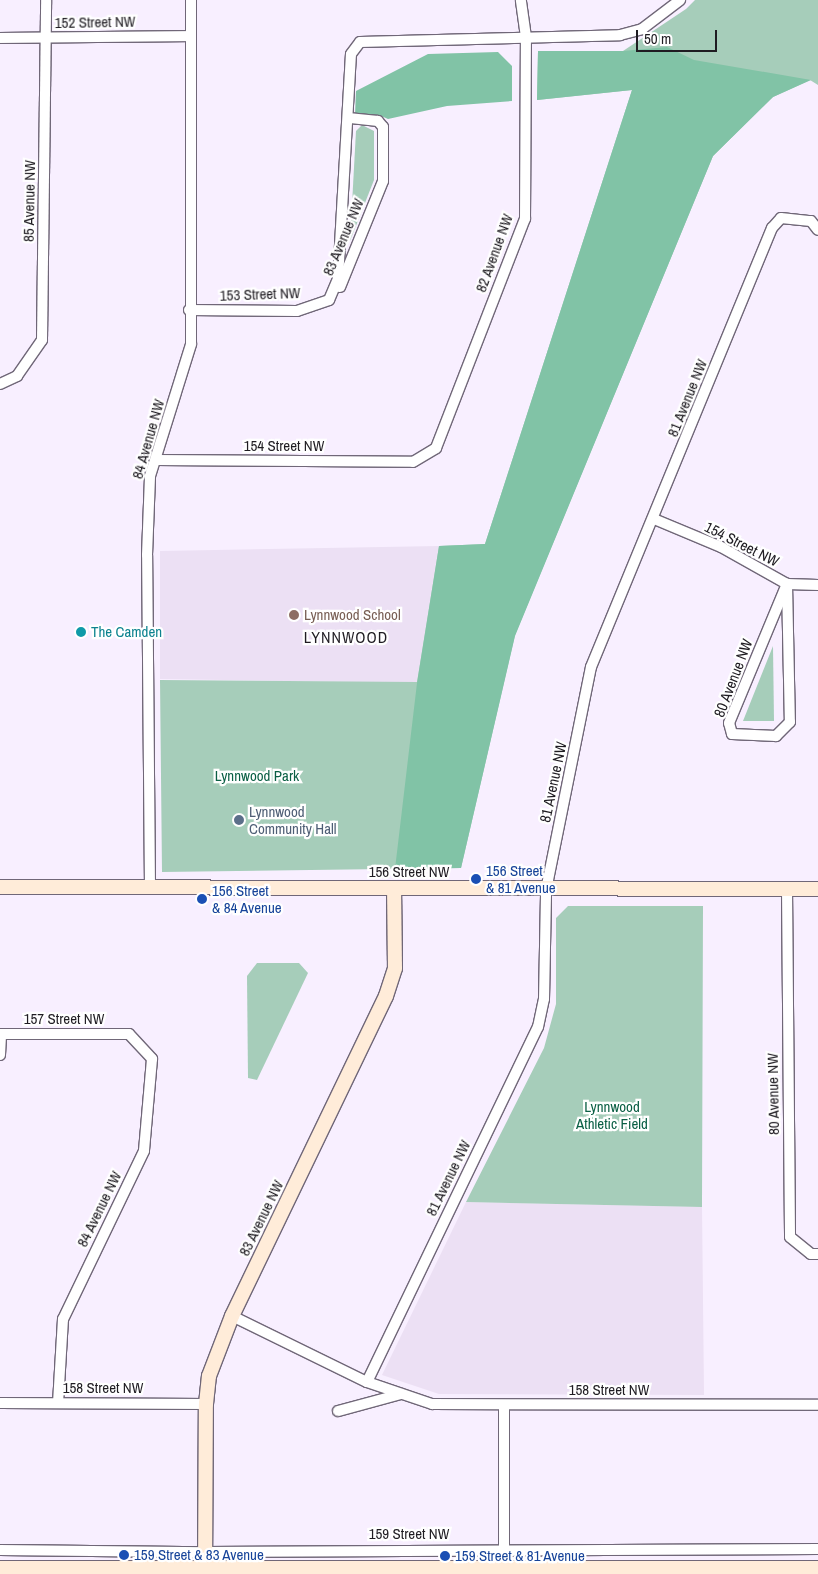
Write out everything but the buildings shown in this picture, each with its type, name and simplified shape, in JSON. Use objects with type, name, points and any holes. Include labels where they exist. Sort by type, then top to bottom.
[{"type":"street","name":"85 Avenue NW","points":[[0,384],[18,376],[42,340],[46,0]]},
{"type":"street","name":"84 Avenue NW","points":[[150,887],[147,555],[150,476],[191,344],[189,310],[191,0]]},
{"type":"street","name":"82 Avenue NW","points":[[413,462],[436,448],[525,219],[526,37],[521,0]]},
{"type":"street","points":[[526,37],[620,36],[642,29],[680,0]]},
{"type":"street","name":"152 Street NW","points":[[0,38],[191,36]]},
{"type":"street","name":"83 Avenue NW","points":[[329,300],[338,279],[351,54],[360,42],[526,37]]},
{"type":"street","name":"83 Avenue NW","points":[[329,300],[343,282],[383,181],[383,127],[378,121],[348,118]]},
{"type":"street","name":"81 Avenue NW","points":[[367,1382],[538,1027],[544,999],[546,890],[591,667],[654,519],[772,228],[782,218],[811,221],[818,230]]},
{"type":"street","name":"153 Street NW","points":[[189,310],[298,311],[329,300]]},
{"type":"street","name":"154 Street NW","points":[[156,460],[413,462]]},
{"type":"street","name":"154 Street NW","points":[[654,519],[721,547],[787,584],[818,585]]},
{"type":"street","name":"80 Avenue NW","points":[[787,584],[790,722],[776,736],[732,734],[729,723],[787,584]]},
{"type":"street","name":"156 Street NW","points":[[0,887],[546,890],[818,889]]},
{"type":"street","name":"83 Avenue NW","points":[[205,1571],[206,1404],[209,1376],[232,1316],[386,996],[395,968],[394,888]]},
{"type":"street","name":"80 Avenue NW","points":[[786,890],[790,1237],[811,1254],[818,1254]]},
{"type":"street","points":[[0,1054],[1,1034]]},
{"type":"street","name":"157 Street NW","points":[[1,1034],[129,1034]]},
{"type":"street","name":"84 Avenue NW","points":[[58,1403],[63,1319],[144,1151],[152,1059],[129,1034]]},
{"type":"street","name":"158 Street NW","points":[[232,1316],[367,1382],[432,1404],[818,1405]]},
{"type":"street","points":[[338,1411],[402,1394]]},
{"type":"street","name":"158 Street NW","points":[[0,1403],[206,1404]]},
{"type":"street","points":[[504,1405],[504,1568]]},
{"type":"street","name":"159 Street NW","points":[[0,1550],[206,1552],[818,1549]]},
{"type":"street","points":[[0,1568],[205,1571],[504,1568],[818,1568]]},
{"type":"shaded area","name":"Lynnwood School","points":[[439,546],[417,683],[160,679],[160,551]]},
{"type":"shaded area","points":[[466,1202],[702,1207],[704,1395],[439,1394],[382,1375]]},
{"type":"green space","name":"Lynnwood Park","points":[[695,0],[818,0],[818,85],[810,80],[773,97],[713,156],[515,635],[461,868],[162,872],[160,680],[417,682],[439,546],[485,544],[632,90],[537,100],[538,51],[623,51],[686,9]]},
{"type":"green space","points":[[667,47],[694,60],[811,80],[773,97],[713,156],[515,636],[461,868],[395,869],[417,683],[439,546],[485,544],[632,90],[537,100],[538,51],[623,51]]},
{"type":"green space","points":[[498,52],[512,66],[512,101],[447,106],[388,119],[379,115],[355,115],[356,91],[428,54]]},
{"type":"green space","points":[[362,125],[374,131],[374,180],[350,241],[356,131]]},
{"type":"green space","points":[[773,646],[774,721],[743,721]]},
{"type":"green space","name":"Lynnwood Athletic Field","points":[[568,906],[703,906],[702,1207],[466,1202],[544,1048],[556,1004],[556,918]]},
{"type":"green space","points":[[257,963],[299,963],[308,973],[257,1080],[248,1078],[247,976]]},
{"type":"place","name":"Lynnwood School","points":[[294,615]]},
{"type":"place","name":"The Camden","points":[[81,632]]},
{"type":"place","name":"Lynnwood Community Hall","points":[[239,820]]},
{"type":"place","name":"156 Street & 81 Avenue","points":[[476,879]]},
{"type":"place","name":"156 Street & 84 Avenue","points":[[202,899]]},
{"type":"place","name":"159 Street & 83 Avenue","points":[[124,1555]]},
{"type":"place","name":"159 Street & 81 Avenue","points":[[445,1556]]},
{"type":"district","name":"LYNNWOOD","points":[[346,637]]}]
